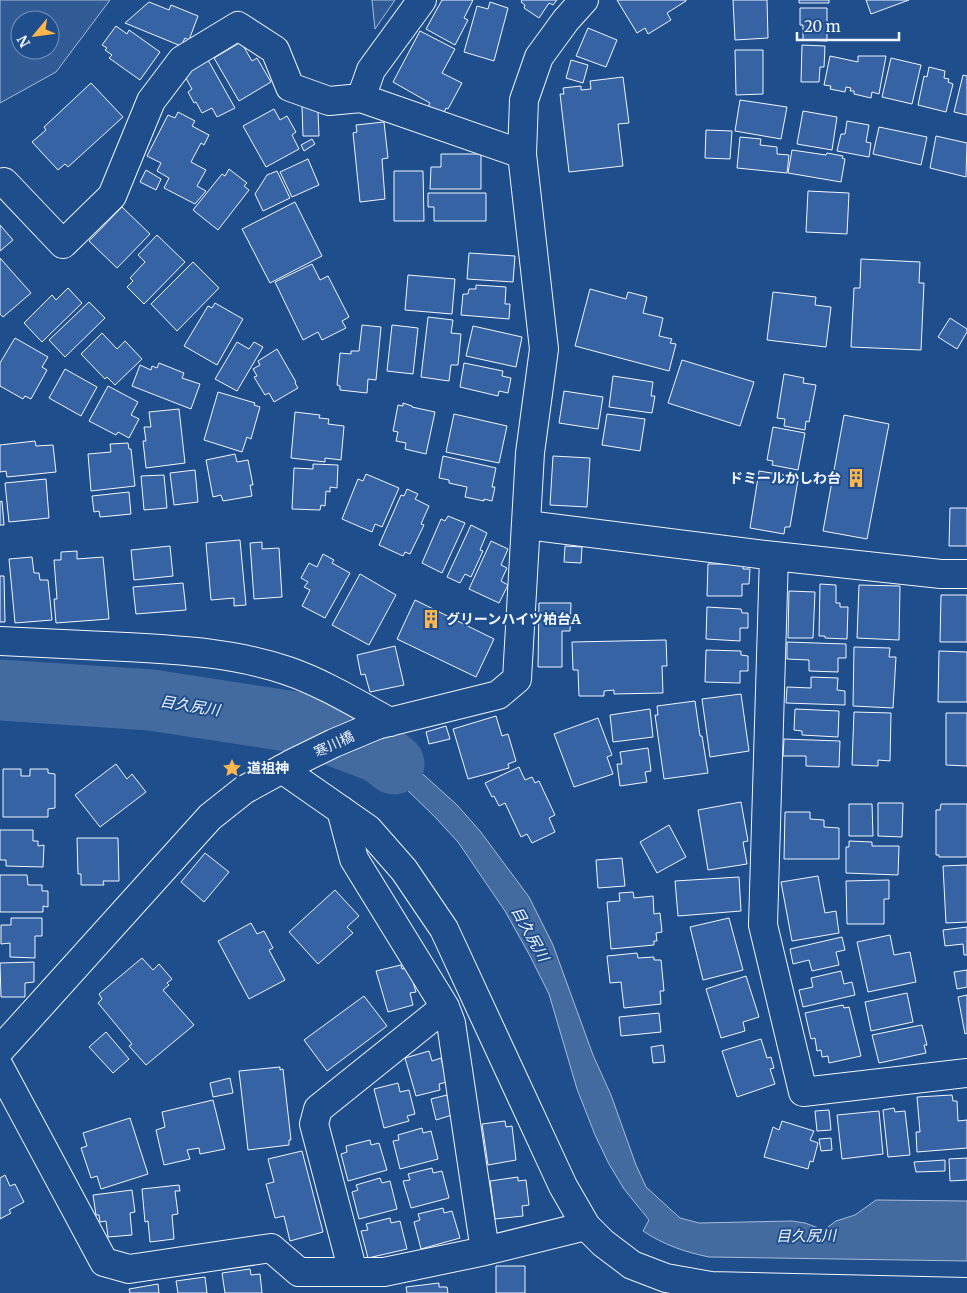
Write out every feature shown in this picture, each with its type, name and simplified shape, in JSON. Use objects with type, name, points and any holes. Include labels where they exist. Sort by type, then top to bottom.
[{"type":"street","points":[[361,98],[371,70],[422,0]]},
{"type":"street","name":"寒川橋","points":[[0,1050],[210,817],[244,790],[287,766],[383,724],[498,695],[517,679],[530,453],[544,349],[522,154],[524,100],[539,57],[566,20],[584,0]]},
{"type":"street","points":[[0,184],[4,182],[63,244],[112,196],[151,101],[182,60],[238,26],[275,50],[290,87],[330,101],[361,98],[522,154]]},
{"type":"street","points":[[527,525],[774,556],[941,574],[967,574]]},
{"type":"street","points":[[774,556],[763,925],[803,1092],[967,1073]]},
{"type":"street","points":[[0,641],[173,650],[211,654],[254,662],[288,671],[338,693],[383,724]]},
{"type":"street","points":[[287,766],[340,810],[368,829],[404,870],[444,929],[563,1186],[586,1226],[603,1244],[632,1265],[666,1278],[702,1285],[967,1292]]},
{"type":"street","points":[[340,810],[354,859],[445,1007],[451,1023],[486,1251]]},
{"type":"street","points":[[353,1272],[314,1124],[318,1109],[445,1007]]},
{"type":"street","points":[[0,1068],[104,1262],[129,1269],[271,1248],[296,1283],[353,1272],[384,1272],[486,1251],[586,1226]]},
{"type":"shaded area","points":[[0,0],[110,0],[56,72],[0,103]]},
{"type":"shaded area","points":[[372,0],[395,0],[375,29]]},
{"type":"water","points":[[298,737],[382,742],[425,776],[457,805],[480,831],[529,897],[553,945],[593,1055],[611,1095],[636,1165],[646,1187],[680,1218],[699,1223],[792,1221],[805,1223],[824,1230],[836,1221],[855,1215],[876,1200],[967,1201],[967,1261],[709,1257],[675,1247],[643,1231],[649,1220],[624,1189],[595,1135],[577,1089],[549,994],[505,911],[458,842],[400,783],[378,767],[353,753]]},
{"type":"pier","points":[[345,717],[385,740],[349,755],[296,738]]},
{"type":"building","points":[[442,0],[473,0],[464,18],[468,20],[455,45],[426,29]]},
{"type":"building","points":[[522,0],[557,0],[553,5],[549,3],[539,18],[524,8],[525,5],[521,2]]},
{"type":"building","points":[[617,0],[686,1],[667,13],[671,20],[648,34],[645,28],[637,33]]},
{"type":"building","points":[[733,0],[767,0],[768,38],[735,40]]},
{"type":"building","points":[[799,0],[829,0],[829,3],[799,3]]},
{"type":"building","points":[[866,0],[909,0],[871,14]]},
{"type":"building","points":[[149,2],[169,10],[171,5],[198,16],[189,40],[185,38],[181,46],[125,23]]},
{"type":"building","points":[[490,2],[508,8],[494,61],[464,52],[477,6],[488,9]]},
{"type":"building","points":[[800,8],[827,8],[827,41],[803,40],[803,25],[800,25]]},
{"type":"building","points":[[116,26],[127,34],[129,30],[160,52],[140,80],[109,58],[112,55],[102,45]]},
{"type":"building","points":[[588,28],[617,40],[606,67],[576,56]]},
{"type":"building","points":[[420,31],[455,49],[442,73],[462,83],[443,115],[428,107],[430,103],[393,82]]},
{"type":"building","points":[[241,42],[252,61],[257,58],[271,82],[239,101],[214,58]]},
{"type":"building","points":[[802,45],[825,46],[824,67],[820,67],[819,82],[801,82]]},
{"type":"building","points":[[735,50],[763,50],[763,94],[736,95]]},
{"type":"building","points":[[830,56],[858,62],[858,56],[886,56],[879,94],[872,92],[871,98],[854,94],[854,91],[850,91],[851,88],[846,87],[845,92],[830,89],[831,86],[824,85]]},
{"type":"building","points":[[891,58],[921,65],[912,104],[882,97]]},
{"type":"building","points":[[208,60],[235,108],[217,117],[212,108],[202,113],[196,102],[194,103],[188,92],[192,89],[183,73]]},
{"type":"building","points":[[571,60],[588,65],[583,83],[566,78]]},
{"type":"building","points":[[929,67],[945,71],[944,78],[949,79],[948,82],[953,84],[946,112],[918,105],[924,76],[927,77]]},
{"type":"building","points":[[963,75],[967,76],[967,115],[954,112]]},
{"type":"building","points":[[623,77],[629,123],[618,124],[623,166],[569,172],[560,94],[564,94],[563,88],[581,86],[581,90],[591,89],[590,81]]},
{"type":"building","points":[[91,83],[123,117],[68,167],[65,164],[58,170],[32,142],[46,130],[44,127]]},
{"type":"building","points":[[740,100],[787,107],[781,139],[735,131]]},
{"type":"building","points":[[302,106],[318,112],[319,136],[303,136]]},
{"type":"building","points":[[274,109],[280,120],[287,116],[296,132],[292,135],[299,149],[266,167],[243,126]]},
{"type":"building","points":[[803,111],[837,117],[832,150],[797,144]]},
{"type":"building","points":[[178,112],[195,121],[192,126],[209,135],[204,145],[201,143],[191,162],[206,170],[197,186],[206,191],[195,204],[164,188],[169,178],[157,171],[161,163],[147,156],[168,115],[175,118]]},
{"type":"building","points":[[847,121],[869,125],[866,142],[871,143],[869,157],[837,151],[841,134],[845,134]]},
{"type":"building","points":[[384,122],[388,158],[382,159],[385,199],[360,202],[353,133],[357,132],[356,125]]},
{"type":"building","points":[[879,127],[927,137],[921,165],[873,154]]},
{"type":"building","points":[[706,130],[732,131],[730,159],[705,158]]},
{"type":"building","points":[[936,136],[967,143],[966,177],[930,168]]},
{"type":"building","points":[[740,137],[761,139],[760,145],[777,147],[777,154],[789,155],[787,173],[737,168]]},
{"type":"building","points":[[312,139],[315,144],[304,151],[301,145]]},
{"type":"building","points":[[792,150],[843,156],[842,158],[845,159],[841,182],[788,173]]},
{"type":"building","points":[[441,154],[481,154],[481,189],[430,189],[431,167],[441,167]]},
{"type":"building","points":[[308,159],[319,185],[292,197],[280,172]]},
{"type":"building","points":[[229,169],[247,183],[244,186],[249,190],[218,230],[193,210],[222,174],[225,176]]},
{"type":"building","points":[[146,170],[161,179],[156,190],[140,182]]},
{"type":"building","points":[[277,171],[290,198],[263,211],[255,194],[267,175]]},
{"type":"building","points":[[394,171],[423,171],[424,221],[394,221]]},
{"type":"building","points":[[808,191],[849,193],[847,234],[806,232]]},
{"type":"building","points":[[428,193],[486,193],[486,221],[434,221],[434,207],[428,207]]},
{"type":"building","points":[[295,202],[322,256],[270,283],[242,229]]},
{"type":"building","points":[[122,207],[150,234],[117,268],[89,241]]},
{"type":"building","points":[[0,225],[13,240],[0,251]]},
{"type":"building","points":[[157,235],[185,262],[144,304],[127,287],[133,281],[130,278],[145,262],[138,255]]},
{"type":"building","points":[[469,253],[515,256],[513,282],[467,279]]},
{"type":"building","points":[[0,258],[31,293],[3,317],[0,314]]},
{"type":"building","points":[[861,259],[920,262],[919,283],[924,283],[921,350],[851,347],[854,288],[860,288]]},
{"type":"building","points":[[193,262],[219,288],[177,331],[151,304]]},
{"type":"building","points":[[312,264],[320,280],[328,276],[349,317],[342,321],[346,328],[322,340],[318,332],[303,340],[275,282]]},
{"type":"building","points":[[408,275],[455,279],[452,314],[405,310]]},
{"type":"building","points":[[476,285],[506,287],[505,304],[510,304],[509,319],[461,315],[463,294],[468,294],[469,289],[476,289]]},
{"type":"building","points":[[68,288],[82,303],[42,342],[24,323],[52,295],[56,300]]},
{"type":"building","points":[[590,289],[626,299],[628,292],[647,297],[643,313],[663,318],[659,336],[672,339],[670,343],[676,344],[669,371],[575,346]]},
{"type":"building","points":[[773,292],[816,297],[815,305],[831,307],[826,347],[767,340]]},
{"type":"building","points":[[89,302],[105,318],[65,357],[49,340]]},
{"type":"building","points":[[215,303],[243,319],[217,365],[184,346],[208,306],[212,308]]},
{"type":"building","points":[[428,317],[453,320],[451,333],[461,334],[458,365],[451,365],[449,381],[421,377]]},
{"type":"building","points":[[950,318],[967,329],[957,349],[938,337]]},
{"type":"building","points":[[362,325],[381,327],[376,380],[368,379],[367,393],[340,390],[340,386],[337,385],[340,353],[351,354],[351,351],[359,351]]},
{"type":"building","points":[[392,325],[418,328],[413,374],[387,371]]},
{"type":"building","points":[[473,326],[522,337],[516,367],[466,356]]},
{"type":"building","points":[[102,333],[117,349],[125,341],[142,359],[115,385],[107,377],[105,379],[81,354]]},
{"type":"building","points":[[15,338],[48,357],[42,367],[47,370],[31,399],[25,396],[23,399],[0,386],[0,363]]},
{"type":"building","points":[[237,342],[249,349],[254,342],[263,347],[237,391],[215,379]]},
{"type":"building","points":[[277,349],[298,388],[274,402],[269,393],[265,395],[254,377],[257,376],[253,369],[260,365],[258,361]]},
{"type":"building","points":[[682,360],[754,382],[740,426],[668,403]]},
{"type":"building","points":[[159,363],[184,373],[182,378],[200,384],[191,409],[132,386],[140,365],[151,370],[152,366],[157,368]]},
{"type":"building","points":[[464,363],[503,371],[502,376],[511,378],[508,393],[499,391],[498,396],[460,387]]},
{"type":"building","points":[[65,369],[97,387],[81,416],[49,398]]},
{"type":"building","points":[[784,374],[804,378],[803,383],[816,385],[809,422],[806,421],[805,430],[784,426],[785,419],[777,418]]},
{"type":"building","points":[[613,376],[653,382],[651,396],[655,396],[652,413],[609,407]]},
{"type":"building","points":[[108,386],[138,402],[131,415],[139,419],[129,438],[118,432],[116,435],[89,421]]},
{"type":"building","points":[[564,391],[603,397],[598,429],[559,423]]},
{"type":"building","points":[[218,392],[255,403],[254,405],[260,407],[251,439],[247,437],[242,452],[204,440]]},
{"type":"building","points":[[403,403],[435,412],[426,454],[405,449],[406,443],[396,441],[398,432],[393,431],[398,405],[403,406]]},
{"type":"building","points":[[179,409],[185,463],[146,468],[143,441],[146,441],[144,427],[151,427],[149,412]]},
{"type":"building","points":[[295,412],[320,415],[319,418],[329,419],[328,424],[344,426],[341,460],[325,458],[325,462],[291,458]]},
{"type":"building","points":[[454,414],[507,426],[499,463],[446,452]]},
{"type":"building","points":[[607,414],[645,419],[640,451],[602,445]]},
{"type":"building","name":"ドミールかしわ台","points":[[844,415],[889,424],[867,539],[823,531]]},
{"type":"building","points":[[773,427],[805,433],[798,470],[772,465],[773,461],[767,460]]},
{"type":"building","points":[[35,441],[36,446],[53,445],[56,472],[7,477],[6,471],[0,472],[0,445]]},
{"type":"building","points":[[128,443],[129,449],[131,449],[135,486],[91,491],[88,454],[111,452],[110,444]]},
{"type":"building","points":[[235,454],[237,462],[248,460],[253,485],[250,485],[252,496],[223,501],[221,495],[213,497],[206,460]]},
{"type":"building","points":[[443,456],[496,468],[492,487],[495,487],[492,501],[465,497],[467,487],[449,483],[449,480],[439,478]]},
{"type":"building","points":[[553,456],[590,458],[587,507],[550,505]]},
{"type":"building","points":[[313,464],[338,465],[337,488],[330,487],[330,492],[326,491],[325,506],[321,505],[320,510],[292,509],[294,468],[313,469]]},
{"type":"building","points":[[195,470],[198,502],[174,505],[170,473]]},
{"type":"building","points":[[759,471],[790,476],[790,478],[798,480],[790,527],[785,527],[784,534],[750,528]]},
{"type":"building","points":[[366,474],[399,488],[382,527],[375,524],[372,532],[342,519],[358,479],[363,481]]},
{"type":"building","points":[[164,475],[167,508],[144,510],[141,476]]},
{"type":"building","points":[[46,479],[49,518],[9,522],[5,483]]},
{"type":"building","points":[[407,489],[418,494],[415,499],[429,506],[421,524],[424,525],[410,554],[405,552],[403,556],[379,545],[401,495],[404,496]]},
{"type":"building","points":[[129,492],[131,514],[100,517],[99,511],[94,512],[92,496]]},
{"type":"building","points":[[2,501],[4,525],[0,525],[0,502]]},
{"type":"building","points":[[950,508],[967,508],[967,546],[949,546]]},
{"type":"building","points":[[448,516],[465,523],[442,573],[422,563],[441,519],[445,521]]},
{"type":"building","points":[[471,525],[487,533],[480,550],[483,551],[471,577],[465,574],[460,583],[447,577]]},
{"type":"building","points":[[240,540],[246,605],[234,606],[234,598],[211,600],[206,543]]},
{"type":"building","points":[[491,541],[508,549],[501,565],[507,568],[501,581],[508,585],[499,603],[469,589]]},
{"type":"building","points":[[262,542],[262,549],[279,548],[282,597],[254,599],[250,543]]},
{"type":"building","points":[[170,546],[173,576],[134,580],[131,550]]},
{"type":"building","points":[[565,546],[582,547],[581,563],[564,562]]},
{"type":"building","points":[[77,551],[77,559],[103,557],[109,619],[56,623],[54,599],[57,599],[54,560],[61,560],[61,552]]},
{"type":"building","points":[[323,554],[334,560],[332,563],[350,573],[325,618],[302,606],[310,590],[304,587],[308,582],[301,578],[309,563],[317,567]]},
{"type":"building","points":[[32,557],[34,573],[39,573],[40,580],[48,580],[52,620],[15,623],[9,559]]},
{"type":"building","points":[[708,564],[743,564],[743,569],[750,569],[749,584],[742,584],[742,596],[707,596]]},
{"type":"building","points":[[360,574],[396,595],[369,645],[332,625]]},
{"type":"building","points":[[0,576],[4,576],[5,622],[0,622]]},
{"type":"building","points":[[183,583],[186,610],[136,614],[133,587]]},
{"type":"building","points":[[820,584],[836,585],[836,603],[840,603],[840,607],[848,607],[847,639],[819,636]]},
{"type":"building","points":[[859,585],[900,586],[899,640],[857,638]]},
{"type":"building","points":[[789,591],[815,592],[813,638],[788,638]]},
{"type":"building","points":[[941,595],[967,595],[967,642],[940,642]]},
{"type":"building","name":"グリーンハイツ柏台A","points":[[415,600],[494,639],[476,677],[397,639]]},
{"type":"building","points":[[539,603],[571,603],[570,631],[562,631],[562,667],[538,667]]},
{"type":"building","points":[[707,607],[741,609],[742,613],[748,613],[748,628],[740,628],[740,641],[706,639]]},
{"type":"building","points":[[666,640],[667,666],[662,666],[663,693],[614,694],[614,690],[604,691],[604,696],[579,696],[578,670],[573,670],[572,642]]},
{"type":"building","points":[[787,642],[846,644],[846,658],[838,658],[838,672],[809,671],[809,660],[787,659]]},
{"type":"building","points":[[395,646],[404,685],[370,692],[365,674],[361,675],[357,655]]},
{"type":"building","points":[[854,647],[890,648],[889,657],[896,657],[893,708],[853,706]]},
{"type":"building","points":[[706,650],[741,651],[741,655],[748,656],[748,671],[740,671],[740,683],[705,682]]},
{"type":"building","points":[[939,651],[967,652],[967,702],[938,702]]},
{"type":"building","points":[[811,677],[838,678],[837,690],[845,691],[845,705],[786,703],[787,687],[811,688]]},
{"type":"building","points":[[741,694],[749,751],[710,757],[702,699]]},
{"type":"building","points":[[695,701],[708,773],[664,779],[655,715],[658,715],[657,706]]},
{"type":"building","points":[[650,709],[653,737],[613,742],[610,715]]},
{"type":"building","points":[[795,709],[839,711],[838,737],[802,735],[802,731],[794,730]]},
{"type":"building","points":[[854,712],[891,713],[890,761],[878,760],[878,766],[852,765]]},
{"type":"building","points":[[946,713],[967,713],[967,766],[946,765]]},
{"type":"building","points":[[496,716],[502,736],[508,734],[516,761],[508,764],[509,768],[468,779],[453,729]]},
{"type":"building","points":[[598,718],[612,755],[607,757],[613,774],[574,787],[554,734]]},
{"type":"building","points":[[446,726],[450,739],[429,744],[426,732]]},
{"type":"building","points":[[784,739],[840,741],[839,767],[806,766],[806,756],[783,756]]},
{"type":"building","points":[[648,748],[651,771],[645,772],[647,782],[620,786],[617,764],[622,764],[620,752]]},
{"type":"building","points":[[116,764],[127,779],[132,774],[146,792],[100,827],[75,795]]},
{"type":"building","points":[[519,767],[525,780],[532,777],[535,783],[539,781],[555,815],[549,818],[555,832],[532,843],[527,834],[521,837],[505,803],[499,806],[485,783]]},
{"type":"building","points":[[3,769],[21,769],[21,776],[30,776],[30,769],[48,769],[48,773],[55,774],[55,808],[48,809],[48,817],[3,817]]},
{"type":"building","points":[[741,802],[748,841],[743,842],[747,864],[708,870],[698,810]]},
{"type":"building","points":[[878,803],[903,803],[902,837],[878,836]]},
{"type":"building","points":[[849,804],[872,804],[873,836],[849,836]]},
{"type":"building","points":[[941,804],[967,804],[967,857],[939,857],[939,855],[936,855],[936,810],[940,810]]},
{"type":"building","points":[[785,812],[810,812],[810,819],[824,820],[824,827],[839,828],[839,859],[784,859]]},
{"type":"building","points":[[669,825],[686,857],[657,873],[640,842]]},
{"type":"building","points":[[0,830],[33,830],[33,841],[38,841],[38,846],[44,845],[43,867],[6,866],[6,860],[0,860]]},
{"type":"building","points":[[77,838],[118,838],[119,881],[103,881],[104,885],[81,885],[81,874],[78,874]]},
{"type":"building","points":[[849,841],[872,842],[872,846],[899,846],[898,875],[846,873],[846,847],[849,847]]},
{"type":"building","points":[[205,853],[229,872],[204,902],[181,882]]},
{"type":"building","points":[[622,858],[625,886],[598,888],[596,860]]},
{"type":"building","points":[[967,865],[967,922],[946,923],[943,866]]},
{"type":"building","points":[[0,875],[27,875],[28,885],[42,885],[42,891],[48,891],[48,907],[43,906],[43,912],[0,912]]},
{"type":"building","points":[[818,876],[825,913],[836,911],[839,933],[792,941],[781,882]]},
{"type":"building","points":[[739,877],[741,911],[678,916],[675,881]]},
{"type":"building","points":[[889,880],[889,899],[884,899],[884,924],[847,924],[846,881]]},
{"type":"building","points":[[335,890],[359,916],[347,927],[353,933],[318,964],[289,932]]},
{"type":"building","points":[[633,892],[634,898],[653,896],[654,914],[660,913],[662,932],[656,933],[657,941],[654,941],[654,945],[611,949],[607,902],[620,901],[619,893]]},
{"type":"building","points":[[11,918],[42,918],[42,936],[35,936],[35,958],[10,957],[10,943],[1,944],[1,925],[11,925]]},
{"type":"building","points":[[729,918],[743,970],[703,980],[690,927]]},
{"type":"building","points":[[251,923],[257,934],[264,931],[273,948],[269,950],[285,980],[249,999],[218,941]]},
{"type":"building","points":[[967,927],[967,955],[964,955],[963,944],[945,946],[943,930]]},
{"type":"building","points":[[890,935],[894,955],[910,952],[916,982],[868,992],[857,942]]},
{"type":"building","points":[[842,937],[845,950],[836,952],[839,965],[812,971],[809,960],[793,964],[790,949]]},
{"type":"building","points":[[637,953],[638,958],[654,957],[654,960],[661,960],[664,991],[660,991],[661,1004],[624,1008],[621,982],[610,983],[607,956]]},
{"type":"building","points":[[142,958],[153,970],[159,964],[172,979],[163,990],[194,1025],[146,1065],[129,1046],[132,1044],[98,1003],[102,999],[99,994]]},
{"type":"building","points":[[34,962],[34,982],[25,983],[25,997],[1,997],[0,963]]},
{"type":"building","points":[[401,965],[402,969],[409,968],[416,992],[410,993],[413,1005],[388,1012],[376,971]]},
{"type":"building","points":[[967,970],[967,987],[957,989],[954,972]]},
{"type":"building","points":[[841,971],[844,984],[852,982],[855,995],[803,1007],[799,990],[813,987],[811,978]]},
{"type":"building","points":[[746,976],[759,1017],[743,1022],[745,1031],[721,1038],[706,989]]},
{"type":"building","points":[[907,993],[913,1022],[871,1031],[865,1002]]},
{"type":"building","points":[[967,995],[967,1033],[965,1034],[958,997]]},
{"type":"building","points":[[364,996],[387,1026],[327,1071],[304,1040]]},
{"type":"building","points":[[843,1005],[844,1008],[849,1007],[861,1056],[829,1063],[828,1056],[822,1057],[821,1050],[817,1051],[815,1038],[811,1039],[805,1013]]},
{"type":"building","points":[[659,1013],[661,1032],[621,1036],[619,1017]]},
{"type":"building","points":[[922,1025],[927,1045],[924,1045],[926,1053],[879,1063],[872,1035]]},
{"type":"building","points":[[106,1032],[129,1059],[113,1073],[89,1047]]},
{"type":"building","points":[[761,1039],[767,1058],[771,1057],[774,1068],[770,1069],[775,1084],[737,1097],[722,1051]]},
{"type":"building","points":[[663,1045],[665,1062],[653,1063],[651,1047]]},
{"type":"building","points":[[429,1051],[432,1061],[441,1058],[447,1082],[439,1084],[440,1090],[416,1096],[405,1058]]},
{"type":"building","points":[[280,1067],[280,1070],[283,1069],[291,1140],[289,1140],[289,1145],[248,1150],[239,1071]]},
{"type":"building","points":[[230,1078],[233,1093],[213,1097],[210,1083]]},
{"type":"building","points":[[398,1083],[400,1092],[409,1090],[415,1114],[407,1116],[409,1121],[384,1128],[374,1089]]},
{"type":"building","points":[[447,1095],[452,1115],[436,1120],[431,1099]]},
{"type":"building","points":[[952,1095],[953,1101],[957,1101],[958,1121],[967,1120],[967,1148],[917,1152],[916,1132],[920,1132],[917,1097]]},
{"type":"building","points":[[213,1100],[225,1149],[200,1154],[199,1148],[187,1150],[190,1159],[164,1165],[156,1130],[165,1127],[162,1112]]},
{"type":"building","points":[[894,1108],[895,1112],[905,1111],[910,1155],[888,1157],[883,1110]]},
{"type":"building","points":[[829,1110],[831,1130],[817,1131],[815,1111]]},
{"type":"building","points":[[879,1111],[883,1154],[842,1159],[837,1115]]},
{"type":"building","points":[[130,1118],[148,1174],[101,1189],[97,1176],[91,1178],[81,1148],[87,1146],[83,1133]]},
{"type":"building","points":[[505,1121],[506,1127],[512,1126],[516,1160],[488,1165],[482,1124]]},
{"type":"building","points":[[782,1121],[814,1131],[810,1140],[818,1143],[813,1162],[810,1161],[808,1169],[764,1157],[773,1127],[779,1130]]},
{"type":"building","points":[[422,1128],[423,1133],[431,1131],[438,1159],[400,1169],[393,1141],[399,1140],[398,1135]]},
{"type":"building","points":[[831,1138],[832,1150],[821,1151],[819,1139]]},
{"type":"building","points":[[370,1140],[371,1145],[379,1143],[387,1170],[348,1181],[341,1154],[347,1152],[346,1146]]},
{"type":"building","points":[[302,1151],[323,1232],[290,1241],[284,1216],[275,1218],[266,1184],[274,1182],[268,1159]]},
{"type":"building","points":[[967,1158],[967,1180],[950,1181],[949,1159]]},
{"type":"building","points":[[945,1160],[945,1171],[916,1172],[914,1162]]},
{"type":"building","points":[[432,1168],[433,1173],[442,1171],[449,1198],[411,1208],[403,1181],[410,1180],[408,1174]]},
{"type":"building","points":[[5,1175],[10,1186],[15,1184],[24,1202],[9,1210],[11,1213],[0,1219],[0,1178]]},
{"type":"building","points":[[518,1177],[518,1181],[526,1180],[529,1205],[522,1206],[523,1216],[495,1219],[490,1181]]},
{"type":"building","points":[[380,1178],[382,1183],[390,1181],[397,1209],[359,1219],[352,1192],[358,1190],[356,1185]]},
{"type":"building","points":[[179,1185],[180,1191],[175,1191],[178,1214],[172,1215],[174,1239],[150,1242],[148,1221],[145,1222],[142,1189]]},
{"type":"building","points":[[132,1190],[135,1212],[130,1213],[132,1235],[108,1237],[106,1221],[100,1222],[99,1215],[96,1215],[93,1195]]},
{"type":"building","points":[[443,1208],[444,1213],[452,1211],[460,1238],[421,1249],[414,1222],[420,1220],[418,1214]]},
{"type":"building","points":[[390,1218],[391,1223],[400,1221],[407,1249],[368,1258],[361,1231],[368,1230],[366,1224]]},
{"type":"building","points":[[496,1266],[525,1266],[525,1293],[496,1293]]},
{"type":"building","points":[[250,1269],[251,1275],[260,1274],[262,1293],[225,1293],[222,1273]]},
{"type":"building","points":[[205,1277],[207,1293],[178,1293],[176,1281]]},
{"type":"building","points":[[439,1283],[439,1287],[447,1287],[448,1293],[407,1293],[406,1287]]},
{"type":"building","points":[[158,1284],[159,1293],[130,1293],[129,1289]]},
{"type":"waterway","name":"目久尻川","points":[[0,690],[151,700],[301,723],[380,753],[394,764]]},
{"type":"place","name":"ドミールかしわ台","points":[[856,478]]},
{"type":"place","name":"グリーンハイツ柏台A","points":[[431,619]]},
{"type":"place","name":"道祖神","points":[[232,768]]}]
